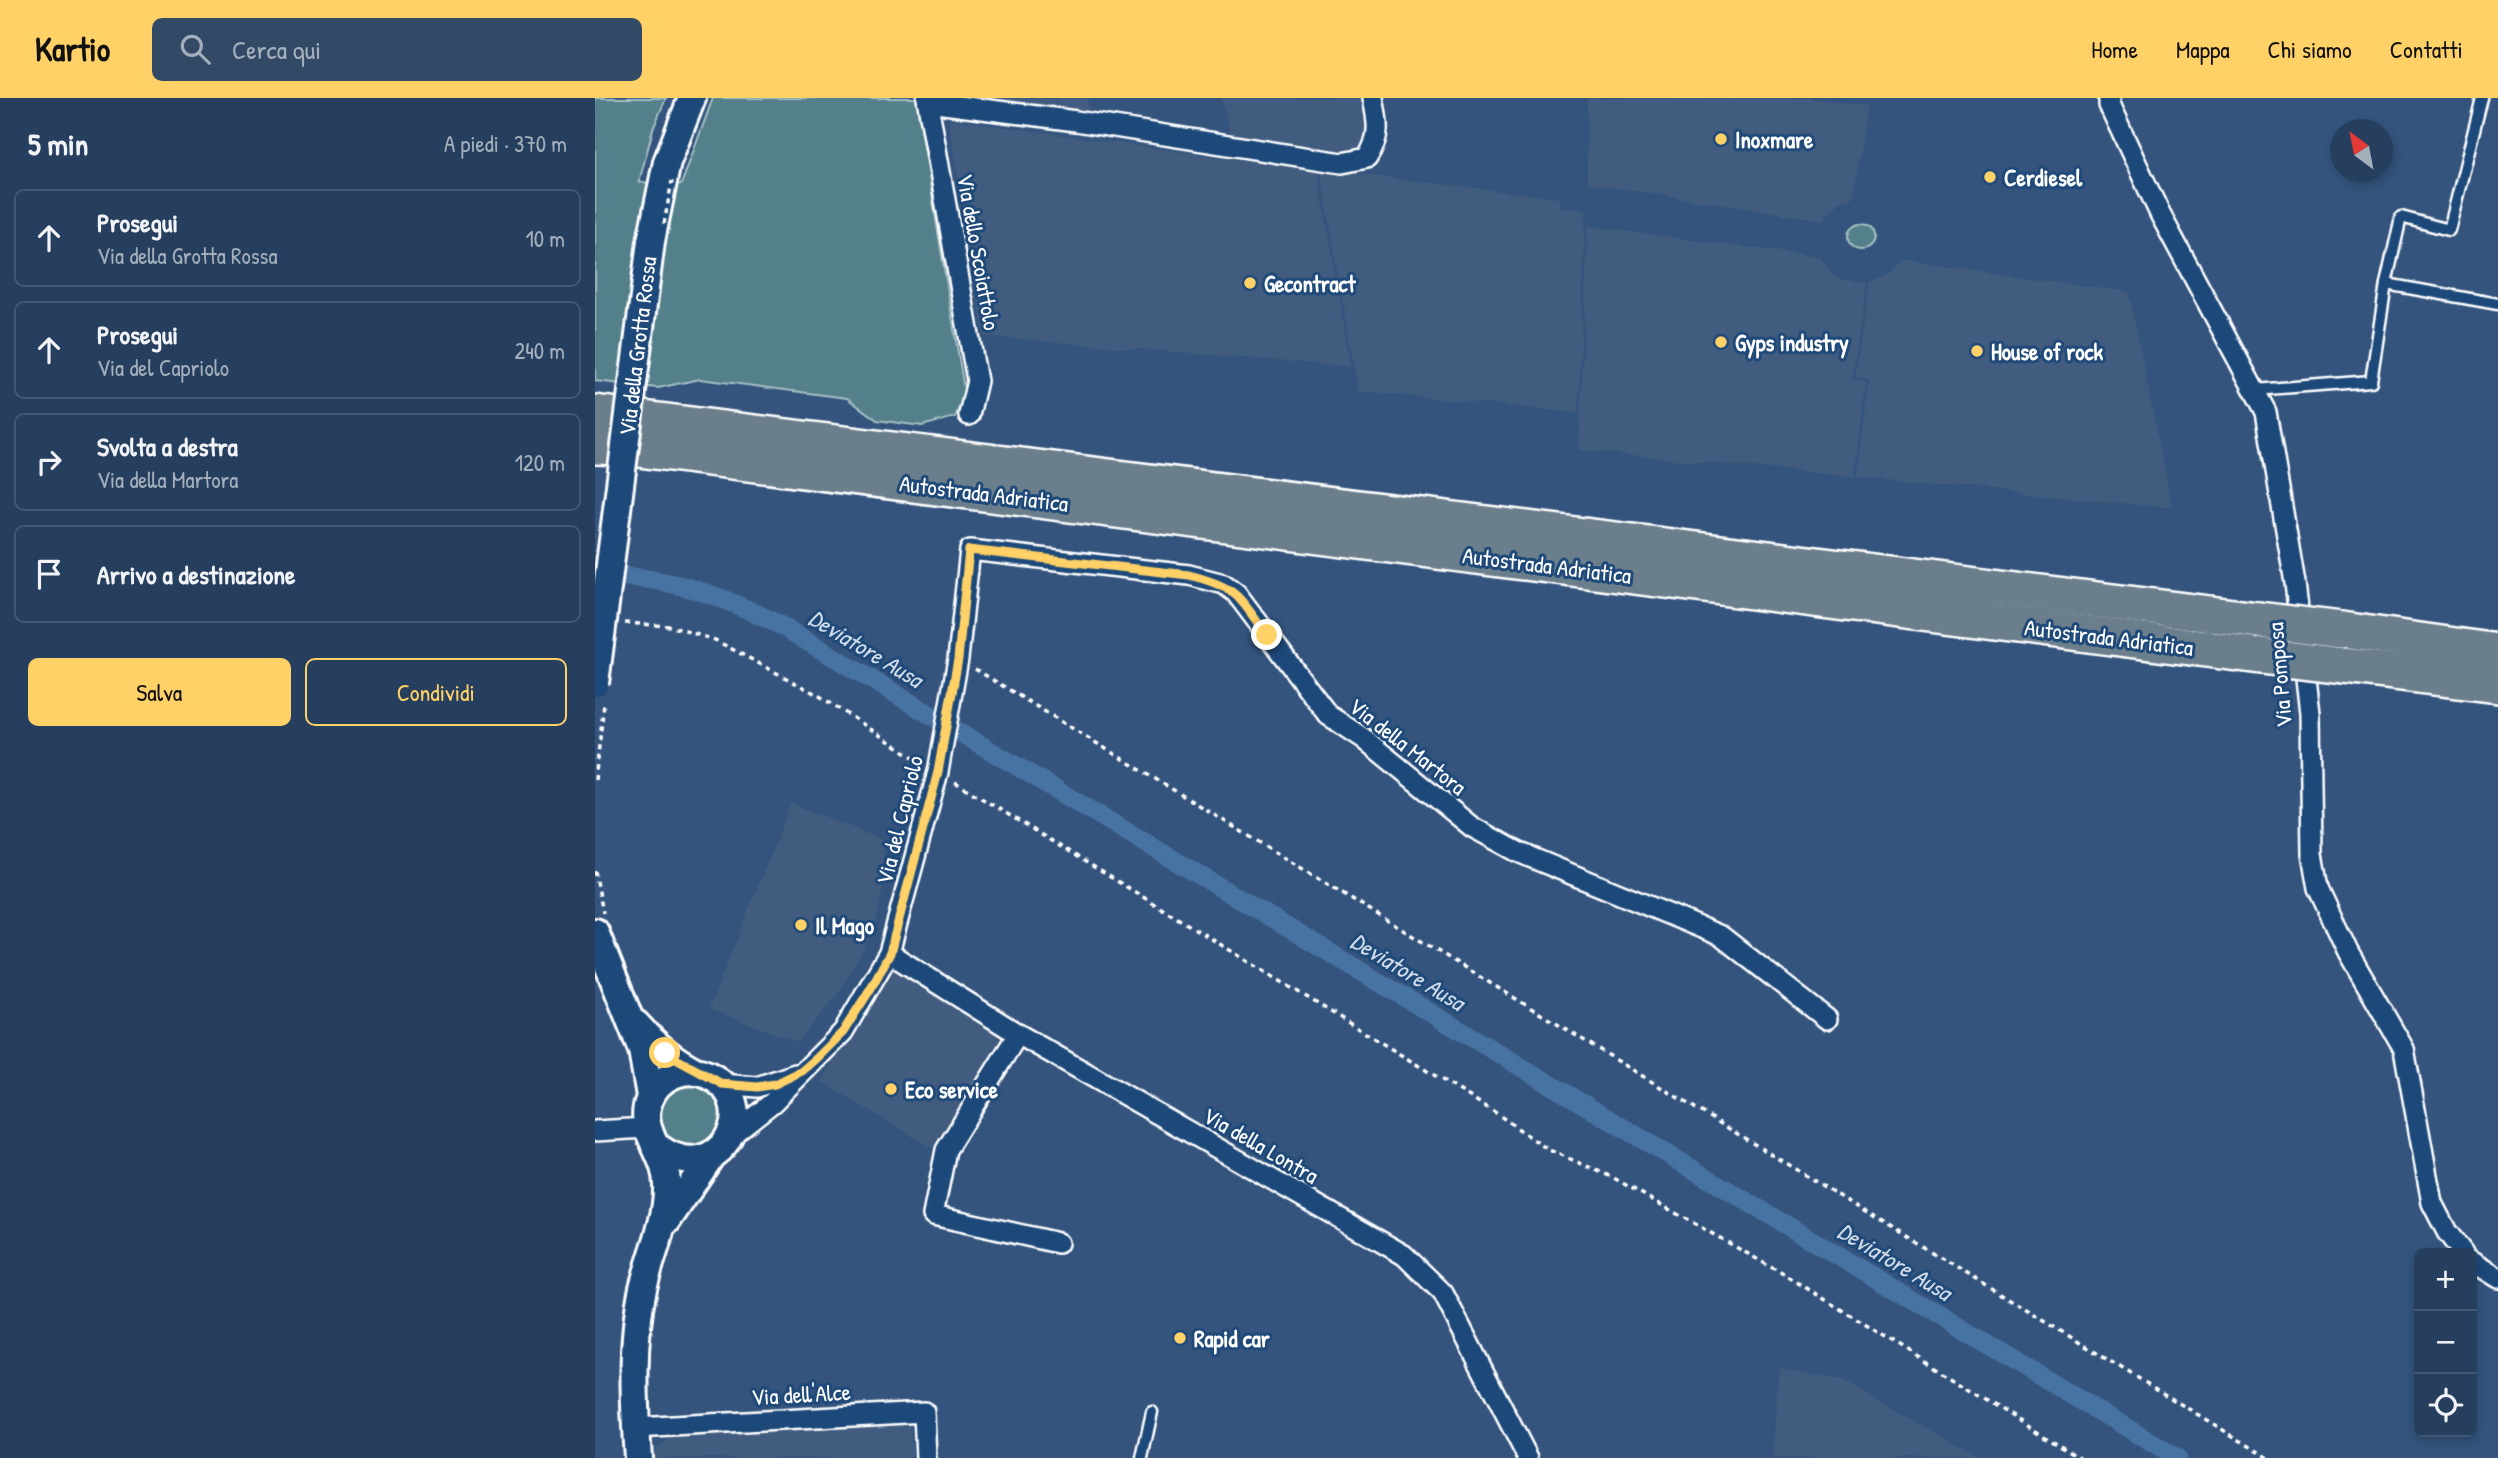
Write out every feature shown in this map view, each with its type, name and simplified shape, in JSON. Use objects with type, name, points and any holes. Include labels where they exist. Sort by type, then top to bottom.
[{"type":"highway","name":"Autostrada Adriatica","points":[[595,413],[2498,652]]},
{"type":"highway","name":"Autostrada Adriatica","points":[[595,446],[637,449],[2498,685]]},
{"type":"street","name":"Via della Grotta Rossa","points":[[595,683],[651,241],[667,162],[692,98]]},
{"type":"street","points":[[927,100],[1342,163],[1367,158],[1378,142],[1378,121],[1373,98]]},
{"type":"street","name":"Via Pomposa","points":[[2109,98],[2160,214],[2266,412],[2295,583],[2309,713],[2312,854],[2318,888],[2348,952],[2404,1049],[2432,1203],[2447,1232],[2459,1248]]},
{"type":"street","name":"Via dello Scoiattolo","points":[[927,100],[977,381],[969,415]]},
{"type":"street","name":"Via del Capriolo","points":[[730,1136],[773,1102],[843,1032],[890,953],[939,766],[958,659],[969,550]]},
{"type":"street","name":"Via della Martora","points":[[969,550],[1189,575],[1224,584],[1236,593],[1298,680],[1328,715],[1363,738],[1472,827],[1518,852],[1721,936],[1827,1019]]},
{"type":"street","points":[[595,932],[616,989],[631,1017],[648,1074],[650,1096],[646,1109],[667,1185],[659,1234],[643,1290],[636,1358],[638,1458]]},
{"type":"street","name":"Via della Lontra","points":[[890,953],[1018,1034],[1404,1255],[1444,1293],[1528,1458]]},
{"type":"street","points":[[631,1017],[655,1045],[675,1061],[722,1084],[734,1108],[730,1136],[691,1183],[659,1234]]},
{"type":"street","points":[[1018,1034],[946,1150],[933,1215],[1058,1243]]},
{"type":"street","name":"Via del Capriolo","points":[[722,1084],[757,1087],[775,1084],[802,1071]]},
{"type":"street","points":[[650,1096],[669,1076],[697,1072]]},
{"type":"street","points":[[595,1130],[653,1138],[684,1160],[711,1156]]},
{"type":"street","points":[[2477,1265],[2498,1278]]},
{"type":"street","name":"Via dell'Alce","points":[[636,1428],[924,1412],[926,1458]]},
{"type":"lane","points":[[2254,390],[2371,381],[2386,284],[2401,217],[2449,230],[2482,98]]},
{"type":"lane","points":[[2386,284],[2498,304]]},
{"type":"lane","points":[[1142,1458],[1152,1412]]},
{"type":"path","points":[[619,622],[669,626],[715,640],[818,695],[939,766],[1485,1106],[1547,1149],[1612,1177],[1787,1276],[2081,1458]]},
{"type":"path","points":[[958,659],[2269,1458]]},
{"type":"shaded area","points":[[969,98],[1054,98],[1056,110]]},
{"type":"shaded area","points":[[1055,98],[1087,98],[1091,115],[1057,110]]},
{"type":"shaded area","points":[[1221,98],[1362,98],[1368,135],[1358,147],[1341,151],[1231,135]]},
{"type":"shaded area","points":[[1587,98],[1809,98],[1866,106],[1853,198],[1840,201],[1823,220],[1587,183]]},
{"type":"shaded area","points":[[949,119],[1318,171],[1351,367],[984,336]]},
{"type":"shaded area","points":[[1321,170],[1560,198],[1560,207],[1586,210],[1578,413],[1358,391]]},
{"type":"shaded area","points":[[1588,226],[1820,257],[1830,272],[1840,279],[1867,283],[1852,379],[1866,382],[1855,477],[1579,450]]},
{"type":"shaded area","points":[[1900,260],[2129,292],[2172,508],[1858,477],[1869,380],[1855,377],[1869,283],[1889,274]]},
{"type":"shaded area","points":[[791,803],[883,840],[883,887],[874,930],[839,993],[798,1042],[709,1009]]},
{"type":"shaded area","points":[[891,968],[1003,1037],[933,1149],[821,1081]]},
{"type":"shaded area","points":[[1779,1368],[1843,1381],[1980,1458],[1772,1458]]},
{"type":"shaded area","points":[[910,1422],[912,1458],[646,1458],[671,1437]]},
{"type":"green space","points":[[595,98],[666,98],[653,129],[639,182],[681,185],[713,98],[916,98],[965,395],[955,417],[922,426],[877,420],[847,398],[700,379],[658,388],[595,381]]},
{"type":"green space","points":[[1861,224],[1870,228],[1874,237],[1870,246],[1861,250],[1852,246],[1848,237],[1852,228]]},
{"type":"green space","points":[[684,1083],[696,1083],[713,1092],[720,1103],[720,1127],[713,1138],[696,1147],[684,1147],[672,1142],[663,1133],[658,1121],[658,1109],[663,1097],[672,1088]]},
{"type":"waterway","name":"Deviatore Ausa","points":[[595,574],[647,579],[693,589],[737,605],[785,628],[2177,1458]]},
{"type":"place","name":"Inoxmare","points":[[1721,139]]},
{"type":"place","name":"Cerdiesel","points":[[1990,177]]},
{"type":"place","name":"Gecontract","points":[[1250,283]]},
{"type":"place","name":"Gyps industry","points":[[1721,342]]},
{"type":"place","name":"House of rock","points":[[1977,351]]},
{"type":"place","name":"Il Mago","points":[[801,925]]},
{"type":"place","name":"Eco service","points":[[891,1089]]},
{"type":"place","name":"Rapid car","points":[[1180,1338]]},
{"type":"route","points":[[665,1053],[675,1061],[722,1084],[757,1087],[775,1084],[802,1071],[817,1058],[843,1032],[871,988],[890,953],[938,772],[958,659],[969,550],[1189,575],[1224,584],[1236,593],[1267,635]]}]
